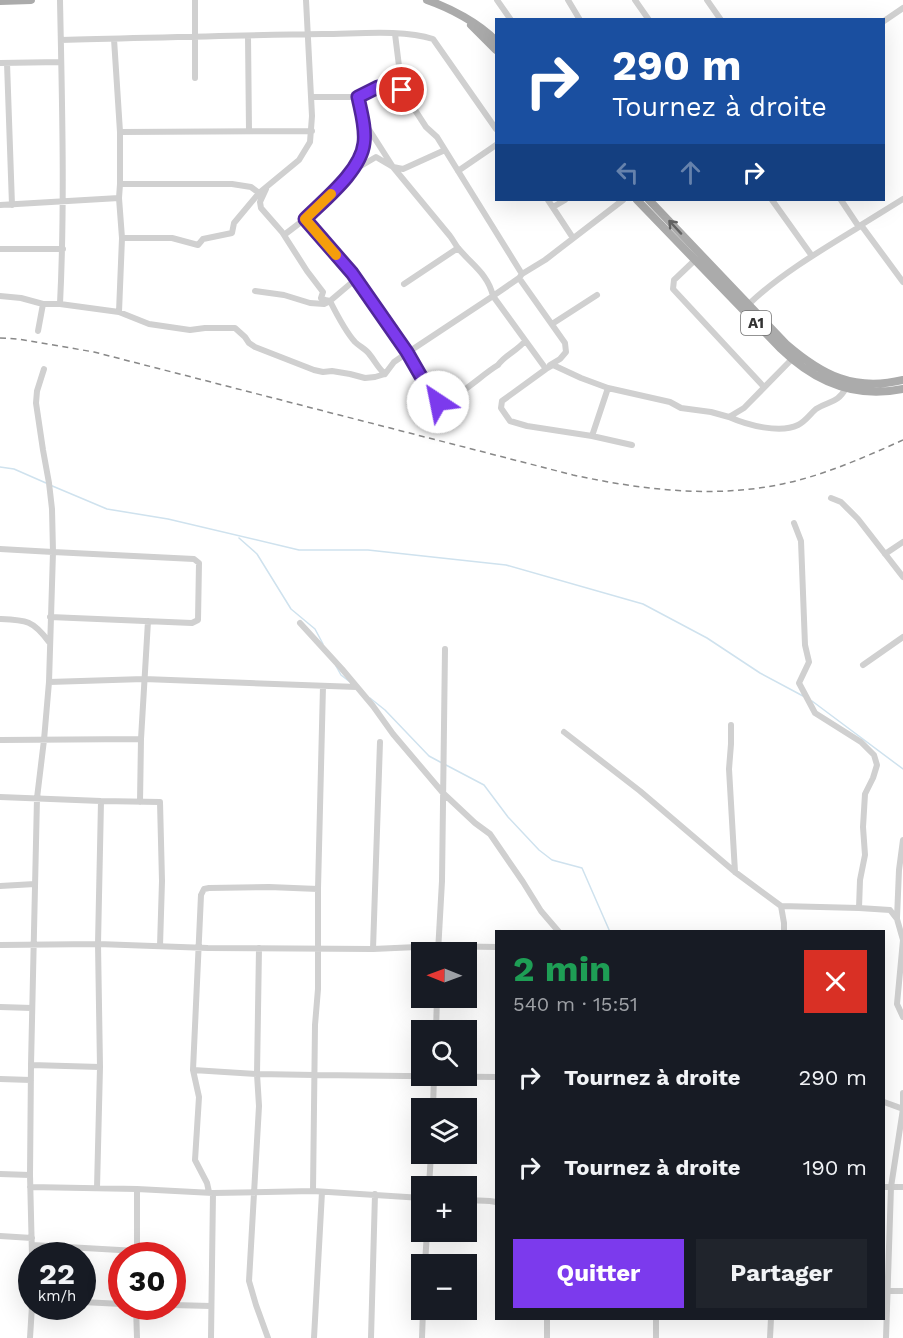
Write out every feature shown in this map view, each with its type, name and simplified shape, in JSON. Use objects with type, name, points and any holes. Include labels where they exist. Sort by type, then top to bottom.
[{"type":"main road","points":[[2,0],[31,0]]},
{"type":"main road","points":[[427,0],[461,16],[495,40]]},
{"type":"main road","points":[[461,16],[495,49]]},
{"type":"main road","name":"A1","points":[[638,201],[795,357],[804,359],[827,373],[848,381],[876,384],[903,380]]},
{"type":"main road","name":"A1","points":[[650,201],[749,304],[795,357],[800,367],[827,382],[862,392],[903,389]]},
{"type":"street","points":[[60,0],[63,202],[60,304]]},
{"type":"street","points":[[195,0],[195,78]]},
{"type":"street","points":[[122,238],[172,238],[198,245],[203,239],[232,233],[234,223],[259,193],[299,160],[307,148],[312,131],[306,0]]},
{"type":"street","points":[[497,0],[510,18]]},
{"type":"street","points":[[568,0],[579,18]]},
{"type":"street","points":[[635,0],[648,18]]},
{"type":"street","points":[[707,0],[720,18]]},
{"type":"street","points":[[885,20],[903,8]]},
{"type":"street","points":[[395,34],[402,90],[426,127],[436,136],[445,150],[520,276],[564,343],[566,350],[560,359],[502,401],[501,408],[514,423],[632,445]]},
{"type":"street","points":[[61,40],[412,34],[433,39],[456,74],[494,120]]},
{"type":"street","points":[[248,36],[249,131]]},
{"type":"street","points":[[114,39],[120,132],[119,198],[122,238],[119,312]]},
{"type":"street","points":[[12,205],[4,63],[61,62]]},
{"type":"street","points":[[312,97],[358,97],[378,87],[402,90]]},
{"type":"street","points":[[284,236],[305,219],[353,171],[360,159],[364,143],[363,120],[358,97]]},
{"type":"street","points":[[363,120],[393,167],[458,248],[486,278],[493,296],[546,368]]},
{"type":"street","points":[[120,132],[312,131]]},
{"type":"street","points":[[458,171],[495,146]]},
{"type":"street","points":[[353,171],[376,158],[393,167],[404,169],[445,150]]},
{"type":"street","points":[[120,184],[232,184],[251,187],[259,193]]},
{"type":"street","points":[[267,187],[260,206],[282,232],[323,292],[321,298],[330,301],[356,343],[364,348],[385,374]]},
{"type":"street","points":[[0,205],[119,198]]},
{"type":"street","points":[[749,304],[812,256],[903,198]]},
{"type":"street","points":[[549,201],[573,238]]},
{"type":"street","points":[[553,207],[563,201]]},
{"type":"street","points":[[0,296],[21,298],[43,304],[119,312],[149,324],[190,330],[235,328],[255,347],[323,372],[332,371],[365,378],[375,377],[385,374],[394,362],[407,352],[545,260],[622,201]]},
{"type":"street","points":[[773,201],[812,256]]},
{"type":"street","points":[[842,201],[903,282]]},
{"type":"street","points":[[305,219],[356,279],[407,352],[434,399],[438,402],[456,395],[498,365],[525,341]]},
{"type":"street","points":[[405,285],[458,248]]},
{"type":"street","points":[[0,249],[63,249]]},
{"type":"street","points":[[695,260],[674,280],[673,289],[765,387]]},
{"type":"street","points":[[255,291],[324,304],[356,279]]},
{"type":"street","points":[[552,324],[597,295]]},
{"type":"street","points":[[38,331],[43,304]]},
{"type":"street","points":[[729,417],[744,408],[795,357]]},
{"type":"street","points":[[546,368],[554,365],[581,378],[670,402],[681,408],[711,412],[746,424],[788,428],[799,424],[819,408],[839,399],[846,388]]},
{"type":"street","points":[[32,1241],[31,1065],[37,798],[49,682],[53,552],[50,483],[36,403],[44,369]]},
{"type":"street","points":[[592,436],[608,387]]},
{"type":"street","points":[[831,498],[841,502],[858,519],[903,577]]},
{"type":"street","points":[[794,523],[801,541],[805,645],[809,662],[799,683],[815,713],[861,742],[874,755],[877,765],[865,794],[863,827],[865,855],[860,880],[859,908]]},
{"type":"street","points":[[885,554],[903,542]]},
{"type":"street","points":[[0,549],[194,559],[200,563],[198,620],[192,623],[50,617]]},
{"type":"street","points":[[0,619],[33,623],[50,642]]},
{"type":"street","points":[[140,801],[148,621]]},
{"type":"street","points":[[300,623],[358,687],[393,734],[443,793],[490,834],[541,911],[557,930]]},
{"type":"street","points":[[863,665],[903,637]]},
{"type":"street","points":[[439,942],[445,649]]},
{"type":"street","points":[[49,682],[144,679],[358,687]]},
{"type":"street","points":[[313,1191],[323,686]]},
{"type":"street","points":[[731,725],[729,769],[735,872]]},
{"type":"street","points":[[564,732],[640,791],[735,872],[781,906],[890,910],[897,919]]},
{"type":"street","points":[[0,740],[141,740]]},
{"type":"street","points":[[373,949],[380,742]]},
{"type":"street","points":[[0,797],[160,802],[162,881],[160,945]]},
{"type":"street","points":[[97,1188],[101,801]]},
{"type":"street","points":[[903,840],[897,919],[903,940],[897,1004],[903,1017]]},
{"type":"street","points":[[0,886],[35,884]]},
{"type":"street","points":[[211,1338],[211,1193],[195,1160],[199,1097],[193,1070],[201,895],[204,889],[269,887],[318,889]]},
{"type":"street","points":[[781,906],[783,930]]},
{"type":"street","points":[[0,945],[98,944],[411,949]]},
{"type":"street","points":[[477,948],[495,947]]},
{"type":"street","points":[[259,948],[259,1106],[249,1281],[268,1338]]},
{"type":"street","points":[[0,1006],[32,1008]]},
{"type":"street","points":[[31,1065],[100,1067]]},
{"type":"street","points":[[193,1070],[258,1074],[411,1076]]},
{"type":"street","points":[[477,1077],[495,1077]]},
{"type":"street","points":[[0,1079],[31,1080]]},
{"type":"street","points":[[886,1338],[891,1187],[903,1109],[903,1093]]},
{"type":"street","points":[[885,1102],[903,1109]]},
{"type":"street","points":[[0,1174],[30,1174]]},
{"type":"street","points":[[885,1186],[903,1187]]},
{"type":"street","points":[[30,1187],[211,1193],[313,1191],[411,1197]]},
{"type":"street","points":[[137,1189],[137,1242]]},
{"type":"street","points":[[314,1338],[322,1192]]},
{"type":"street","points":[[371,1338],[375,1194]]},
{"type":"street","points":[[477,1200],[495,1202]]},
{"type":"street","points":[[0,1236],[108,1250]]},
{"type":"street","points":[[886,1291],[903,1291]]},
{"type":"street","points":[[186,1305],[211,1306]]},
{"type":"street","points":[[30,1338],[31,1320]]},
{"type":"street","points":[[136,1320],[136,1338]]},
{"type":"street","points":[[422,1338],[423,1320]]},
{"type":"street","points":[[547,1320],[547,1338]]},
{"type":"street","points":[[656,1320],[656,1338]]},
{"type":"street","points":[[770,1338],[771,1320]]},
{"type":"waterway","points":[[0,467],[14,469],[46,483]]},
{"type":"waterway","points":[[50,485],[107,509],[168,519],[299,550],[368,550],[506,565],[643,604],[707,638],[760,673],[803,696]]},
{"type":"waterway","points":[[239,538],[257,554],[291,609],[315,629],[323,644]]},
{"type":"waterway","points":[[336,666],[341,675],[350,682]]},
{"type":"waterway","points":[[370,698],[385,710],[429,756],[442,763]]},
{"type":"waterway","points":[[812,701],[903,769]]},
{"type":"waterway","points":[[446,765],[484,785],[508,817],[539,850],[552,860],[582,868],[609,930]]},
{"type":"railway","points":[[0,338],[94,352],[573,475],[626,485],[680,491],[733,491],[760,488],[831,470],[903,440]]},
{"type":"slow traffic","points":[[331,194],[305,219],[336,255]]},
{"type":"route","points":[[402,90],[378,87],[358,97],[364,133],[360,159],[353,171],[305,219],[352,273],[407,352],[434,399],[438,402]]}]
